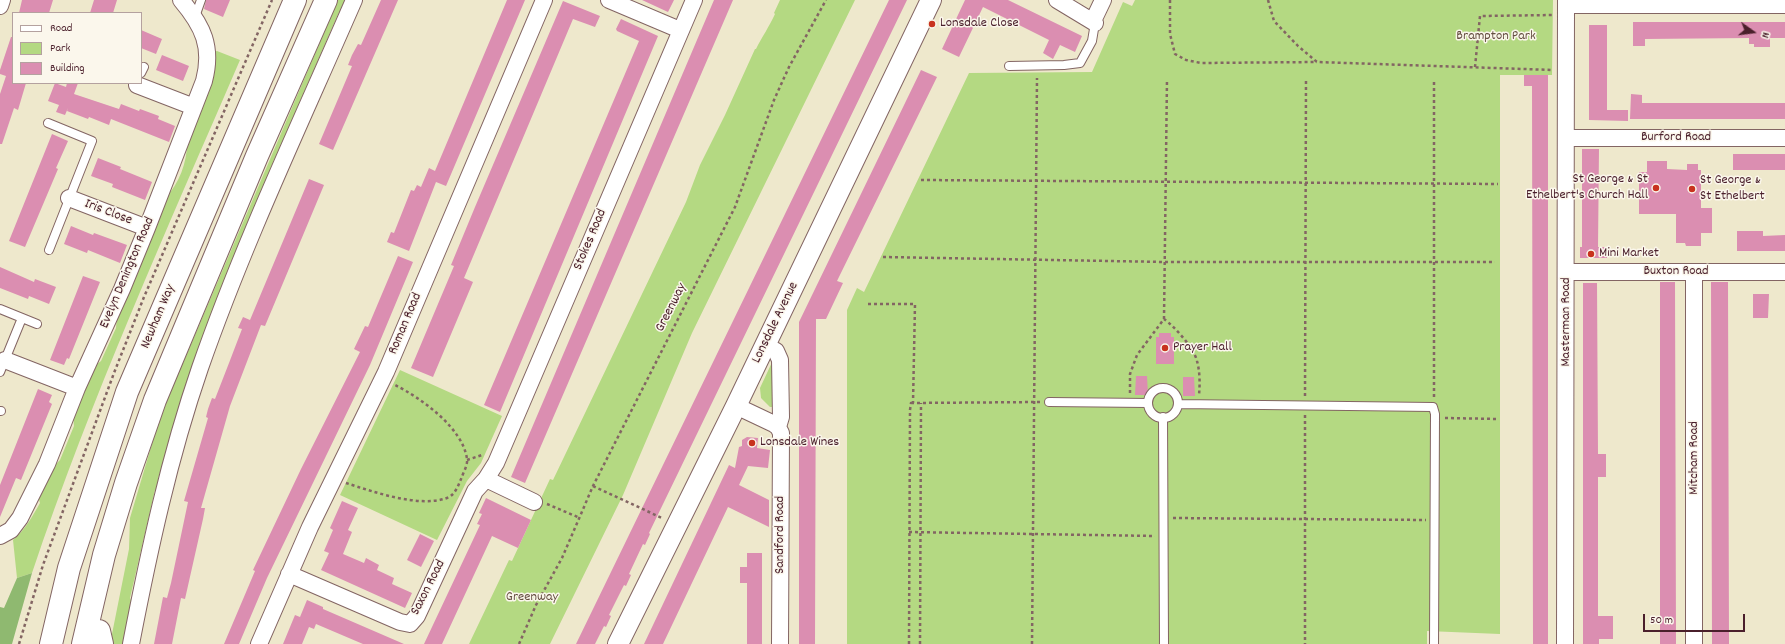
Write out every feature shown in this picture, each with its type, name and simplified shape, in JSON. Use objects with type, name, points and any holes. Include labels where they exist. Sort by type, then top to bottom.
[{"type":"highway","name":"Newham Way","points":[[51,644],[69,568],[127,392],[295,0]]},
{"type":"highway","name":"Newham Way","points":[[95,641],[104,555],[126,484],[155,400],[254,164],[326,0]]},
{"type":"highway","points":[[40,644],[69,568]]},
{"type":"street","points":[[0,6],[2,0]]},
{"type":"street","name":"Evelyn Denington Road","points":[[0,536],[11,530],[20,518],[47,464],[77,388],[122,289],[147,228],[194,107],[207,69],[208,54],[201,29],[195,17],[181,0]]},
{"type":"street","points":[[131,644],[149,550],[164,486],[200,369],[225,300],[284,159],[354,0]]},
{"type":"street","name":"Roman Road","points":[[259,644],[289,574],[386,372],[544,0]]},
{"type":"street","points":[[609,0],[680,30]]},
{"type":"street","name":"Stokes Road","points":[[486,479],[496,463],[694,0]]},
{"type":"street","name":"Lonsdale Avenue","points":[[618,644],[736,406],[931,0]]},
{"type":"street","points":[[1057,0],[1094,22],[1103,0]]},
{"type":"street","points":[[1566,7],[1785,5]]},
{"type":"street","name":"Masterman Road","points":[[1565,644],[1567,272],[1566,7]]},
{"type":"street","points":[[142,80],[194,107]]},
{"type":"street","name":"Burford Road","points":[[1567,138],[1785,138]]},
{"type":"street","name":"Iris Close","points":[[69,198],[147,228]]},
{"type":"street","name":"Buxton Road","points":[[1567,272],[1785,272]]},
{"type":"street","name":"Mitcham Road","points":[[1694,272],[1694,644]]},
{"type":"street","name":"Sandford Road","points":[[765,345],[776,352],[780,360],[781,417],[778,427],[781,433],[780,644]]},
{"type":"street","points":[[2,366],[77,388]]},
{"type":"street","points":[[736,406],[778,427]]},
{"type":"street","points":[[486,479],[537,502]]},
{"type":"street","name":"Saxon Road","points":[[289,574],[400,622],[410,624],[417,616],[475,491],[486,479]]},
{"type":"lane","points":[[195,17],[201,0]]},
{"type":"lane","points":[[1009,66],[1064,65],[1080,63],[1092,41],[1094,22]]},
{"type":"lane","points":[[48,123],[92,141],[49,250]]},
{"type":"lane","points":[[0,309],[38,324]]},
{"type":"lane","points":[[2,366],[22,318]]},
{"type":"lane","points":[[1162,388],[1172,390],[1177,398],[1178,404],[1172,415],[1164,417],[1154,414],[1148,403],[1153,392],[1162,388]]},
{"type":"lane","points":[[1049,402],[1148,403]]},
{"type":"lane","points":[[1178,404],[1433,408],[1435,418],[1434,644]]},
{"type":"lane","points":[[1164,417],[1164,644]]},
{"type":"path","name":"Greenway","points":[[518,644],[536,605],[562,558],[593,486],[735,207],[774,100],[789,67],[826,0]]},
{"type":"path","points":[[1170,0],[1170,34],[1176,54],[1186,60],[1201,63],[1317,62],[1552,70]]},
{"type":"path","points":[[1268,0],[1274,21],[1298,46],[1317,62]]},
{"type":"path","points":[[1475,67],[1480,16],[1566,7]]},
{"type":"path","points":[[1032,644],[1037,78]]},
{"type":"path","points":[[1305,644],[1304,519],[1306,78]]},
{"type":"path","points":[[1130,403],[1130,374],[1136,355],[1164,319],[1167,182],[1167,79]]},
{"type":"path","points":[[1433,408],[1434,79]]},
{"type":"path","points":[[921,180],[1498,184]]},
{"type":"path","points":[[883,258],[1166,262],[1495,262]]},
{"type":"path","points":[[868,304],[915,304],[913,403],[911,403],[910,410],[909,644]]},
{"type":"path","points":[[1164,319],[1176,328],[1197,359],[1200,379],[1199,404]]},
{"type":"path","points":[[396,380],[395,385],[430,408],[454,429],[468,460]]},
{"type":"path","points":[[913,403],[1049,402]]},
{"type":"path","points":[[920,644],[921,403]]},
{"type":"path","points":[[1435,418],[1498,419]]},
{"type":"path","points":[[343,482],[393,497],[417,500],[448,498],[456,491],[468,460],[482,455],[486,448]]},
{"type":"path","points":[[593,486],[676,526]]},
{"type":"path","points":[[537,502],[580,518]]},
{"type":"path","points":[[1164,518],[1434,520]]},
{"type":"path","points":[[909,532],[1164,536]]},
{"type":"green space","points":[[338,0],[345,0],[344,2],[348,5],[345,13],[339,12],[278,152],[281,155],[279,161],[274,160],[220,292],[223,296],[221,301],[216,301],[193,365],[158,479],[162,483],[160,489],[155,490],[130,598],[134,608],[127,644],[110,644],[129,549],[130,518],[154,437],[181,362],[183,363]]},
{"type":"green space","name":"Greenway","points":[[780,0],[855,0],[692,333],[623,495],[550,644],[469,644],[509,560],[512,561],[550,479],[553,480],[686,202],[700,165],[755,49],[773,19]]},
{"type":"green space","name":"Brampton Park","points":[[1135,0],[1553,0],[1552,75],[1500,75],[1500,634],[1427,631],[1427,644],[847,644],[847,310],[857,288],[864,292],[969,73],[1092,72],[1123,2],[1132,6]]},
{"type":"green space","points":[[217,51],[240,60],[104,378],[32,573],[17,578],[13,540],[25,528],[40,503],[38,496],[52,468],[60,460],[74,426],[73,414],[92,368],[101,361],[116,328],[117,316],[166,197],[175,186],[184,165],[187,144],[214,52]]},
{"type":"green space","points":[[774,358],[777,407],[770,407],[761,398],[760,388]]},
{"type":"green space","points":[[400,370],[502,416],[481,463],[467,481],[437,540],[340,495]]},
{"type":"green space","points":[[32,573],[12,644],[0,644],[0,607],[4,608],[17,578]]},
{"type":"building","points":[[22,0],[53,0],[49,12],[19,12]]},
{"type":"building","points":[[94,0],[117,0],[113,12],[90,12]]},
{"type":"building","points":[[206,0],[230,0],[223,17],[204,9]]},
{"type":"building","points":[[381,0],[398,0],[333,150],[319,144],[352,66],[348,65],[352,55],[358,44],[361,45]]},
{"type":"building","points":[[507,0],[525,0],[446,186],[436,182],[409,251],[387,242],[391,232],[394,233],[411,190],[414,191],[417,185],[421,187],[429,168],[435,171]]},
{"type":"building","points":[[642,0],[674,0],[668,12]]},
{"type":"building","points":[[714,0],[733,0],[525,483],[511,477]]},
{"type":"building","points":[[889,0],[907,0],[649,533],[650,534],[645,545],[643,544],[629,574],[631,575],[626,586],[624,585],[609,615],[611,616],[606,627],[604,626],[595,644],[576,644]]},
{"type":"building","points":[[965,0],[1008,0],[1082,36],[1075,52],[1060,45],[1053,59],[1043,53],[1049,40],[983,7],[959,57],[942,49]]},
{"type":"building","points":[[563,1],[600,16],[595,27],[573,19],[464,278],[473,282],[433,377],[411,368],[454,266],[451,265],[475,207]]},
{"type":"building","points":[[621,19],[658,36],[500,412],[484,405],[639,41],[617,31],[616,29]]},
{"type":"building","points":[[1633,22],[1785,22],[1785,38],[1770,38],[1770,47],[1754,47],[1754,44],[1749,44],[1749,38],[1645,39],[1645,46],[1633,46]]},
{"type":"building","points":[[1589,25],[1607,25],[1607,110],[1628,110],[1628,121],[1589,120]]},
{"type":"building","points":[[142,30],[162,39],[156,54],[142,48]]},
{"type":"building","points":[[12,37],[12,84],[26,84],[18,110],[14,108],[2,144],[0,144],[0,94],[6,76],[0,74],[0,70]]},
{"type":"building","points":[[162,55],[189,66],[183,81],[156,70]]},
{"type":"building","points":[[921,70],[937,77],[837,281],[843,283],[826,319],[816,319],[815,644],[799,644],[799,322]]},
{"type":"building","points":[[1524,75],[1548,75],[1548,644],[1533,644],[1532,86],[1524,86]]},
{"type":"building","points":[[55,84],[66,87],[67,84],[78,84],[74,94],[119,109],[121,104],[139,111],[140,109],[159,116],[158,119],[175,126],[169,142],[111,119],[109,125],[89,117],[88,119],[67,111],[68,108],[65,115],[56,112],[59,105],[48,101]]},
{"type":"building","points":[[1631,94],[1642,95],[1642,103],[1785,103],[1785,119],[1630,119]]},
{"type":"building","points":[[52,134],[68,141],[56,168],[58,169],[25,247],[9,241]]},
{"type":"building","points":[[1582,149],[1599,149],[1598,247],[1607,247],[1607,258],[1580,258],[1580,247],[1582,247]]},
{"type":"building","points":[[1733,154],[1785,154],[1785,170],[1733,170]]},
{"type":"building","points":[[98,158],[152,182],[145,200],[112,187],[113,184],[91,176]]},
{"type":"building","points":[[1647,161],[1667,161],[1667,169],[1687,170],[1687,164],[1698,164],[1698,170],[1701,170],[1701,208],[1712,208],[1712,233],[1701,233],[1701,246],[1686,246],[1685,243],[1676,243],[1676,214],[1639,214],[1639,172],[1647,172]]},
{"type":"building","points":[[309,179],[324,185],[265,326],[261,325],[230,406],[201,508],[205,508],[203,519],[185,599],[181,598],[172,644],[154,644],[163,597],[167,598],[171,583],[188,502],[184,501],[208,418],[206,417],[208,409],[212,398],[215,399],[242,329],[238,328],[243,317],[250,320]]},
{"type":"building","points":[[71,226],[93,235],[94,233],[127,245],[120,263],[88,250],[87,253],[64,244]]},
{"type":"building","points":[[1737,231],[1763,231],[1763,236],[1785,235],[1785,251],[1737,251]]},
{"type":"building","points":[[398,256],[413,262],[370,365],[267,578],[239,644],[224,644],[255,571],[253,570],[301,469],[360,352],[354,349],[365,326],[368,327]]},
{"type":"building","points":[[0,267],[34,282],[35,279],[56,287],[49,304],[29,296],[28,299],[0,288]]},
{"type":"building","points":[[83,276],[100,282],[69,359],[67,358],[64,365],[50,360]]},
{"type":"building","points":[[1660,282],[1675,282],[1676,644],[1660,644]]},
{"type":"building","points":[[1711,282],[1728,282],[1729,644],[1712,644]]},
{"type":"building","points":[[1583,283],[1597,283],[1598,454],[1606,454],[1606,477],[1598,477],[1598,616],[1613,616],[1613,639],[1599,639],[1599,644],[1583,644]]},
{"type":"building","points":[[1753,294],[1769,294],[1768,318],[1753,318]]},
{"type":"building","name":"Prayer Hall","points":[[1159,333],[1171,333],[1171,337],[1174,337],[1174,364],[1156,364],[1156,337],[1159,337]]},
{"type":"building","points":[[1136,376],[1147,376],[1148,395],[1135,395]]},
{"type":"building","points":[[1183,377],[1194,377],[1195,396],[1183,396]]},
{"type":"building","points":[[38,389],[52,395],[49,402],[52,404],[21,480],[16,478],[0,517],[0,485]]},
{"type":"building","points":[[747,437],[758,438],[757,448],[770,450],[768,468],[748,466],[739,485],[769,500],[769,527],[728,507],[663,644],[644,644],[729,465],[735,468],[739,447],[742,446],[742,440]]},
{"type":"building","points":[[486,498],[531,520],[518,548],[492,536],[442,644],[424,644],[480,525],[477,524],[482,514],[479,513]]},
{"type":"building","points":[[342,501],[358,508],[348,530],[352,532],[343,554],[364,563],[366,558],[379,565],[377,570],[394,578],[392,584],[412,593],[405,608],[321,570],[329,553],[324,551],[333,530],[330,528]]},
{"type":"building","points":[[420,534],[434,541],[421,567],[407,560]]},
{"type":"building","points":[[747,553],[762,553],[762,644],[747,644],[747,583],[740,583],[740,567],[747,567]]},
{"type":"building","points":[[307,600],[323,607],[323,609],[404,644],[363,644],[316,624],[314,629],[309,627],[302,644],[283,644],[295,615],[300,617]]},
{"type":"place","name":"Lonsdale Close","points":[[932,24]]},
{"type":"place","name":"St George & St Ethelbert's Church Hall","points":[[1656,188]]},
{"type":"place","name":"St George & St Ethelbert","points":[[1692,189]]},
{"type":"place","name":"Mini Market","points":[[1591,254]]},
{"type":"place","name":"Prayer Hall","points":[[1165,348]]},
{"type":"place","name":"Lonsdale Wines","points":[[752,443]]}]
